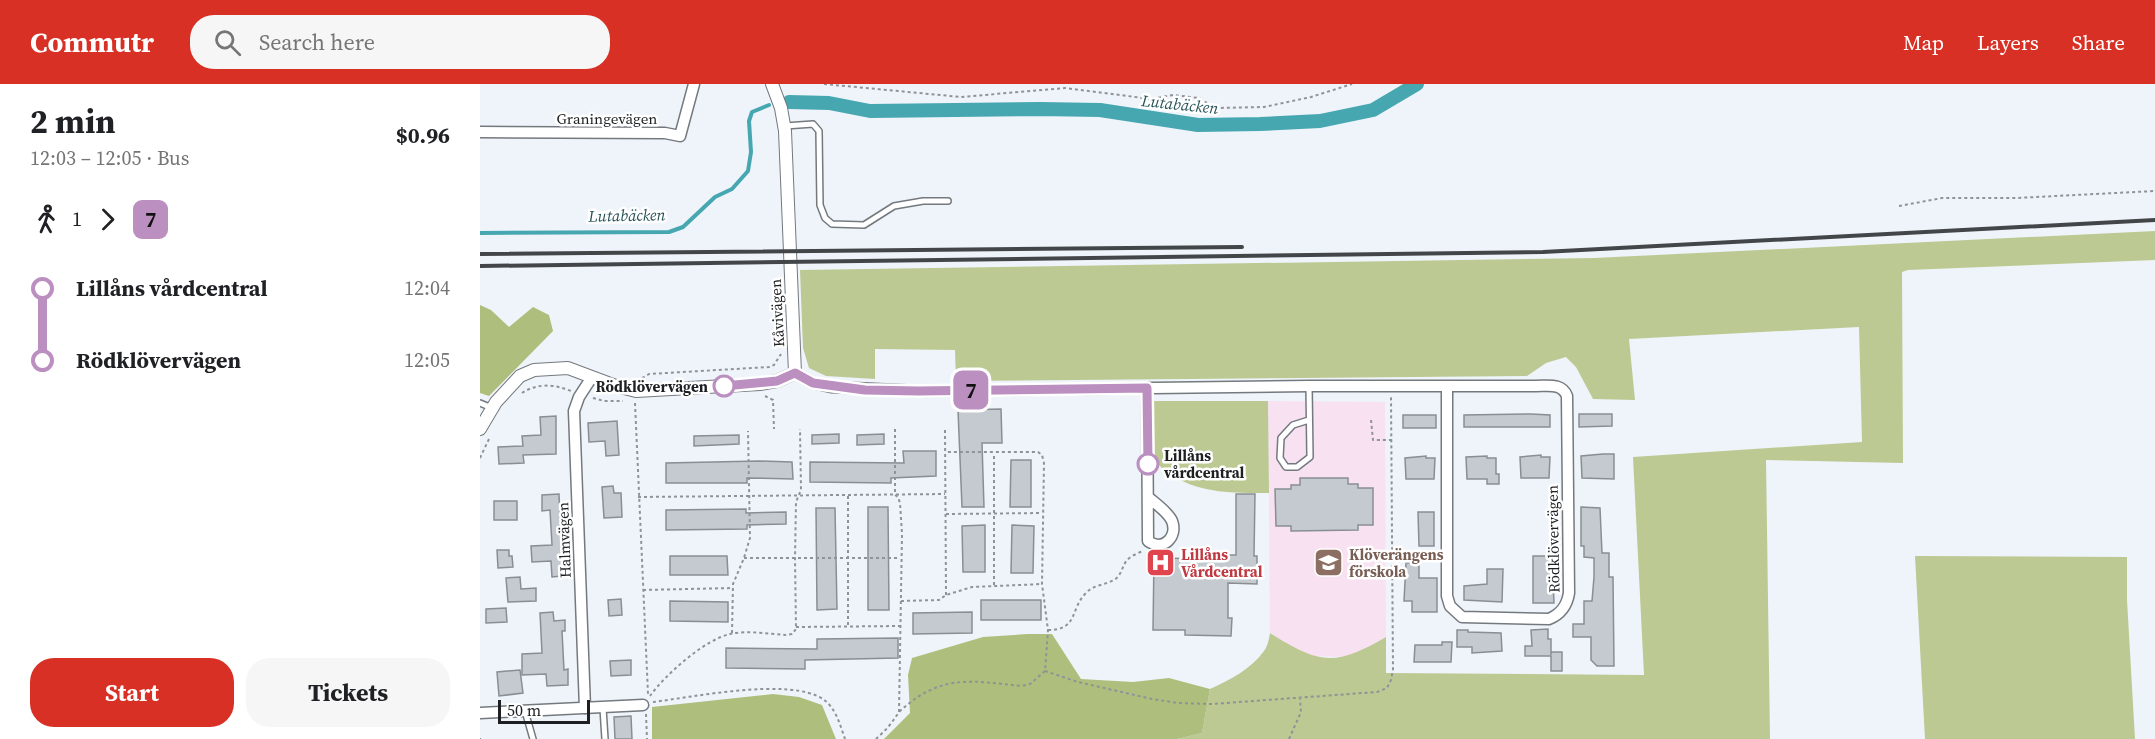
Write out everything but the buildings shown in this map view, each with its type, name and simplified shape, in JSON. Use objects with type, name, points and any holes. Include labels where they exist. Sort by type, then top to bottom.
[{"type":"street","name":"Graningevägen","points":[[480,132],[666,133],[680,136],[694,84]]},
{"type":"street","name":"Kåvivägen","points":[[772,84],[781,108],[784,126],[795,373]]},
{"type":"street","points":[[485,433],[486,406],[520,376],[534,370],[568,368],[636,391],[760,384],[777,381],[795,373]]},
{"type":"street","name":"Rödklövervägen","points":[[795,373],[813,383],[865,390],[918,391],[1309,386],[1447,386],[1560,387],[1565,390],[1567,396],[1569,593],[1568,602],[1554,617],[1549,619],[1469,619],[1457,614],[1450,606],[1447,596],[1447,386]]},
{"type":"street","name":"Halmvägen","points":[[585,708],[574,411],[592,377]]},
{"type":"street","points":[[1147,388],[1148,541],[1155,546],[1162,546],[1170,539],[1173,524],[1169,516],[1148,497]]},
{"type":"street","points":[[480,713],[644,704]]},
{"type":"lane","points":[[784,126],[813,124],[819,131],[820,205],[825,218],[832,224],[864,225],[894,206],[923,201],[948,201]]},
{"type":"lane","points":[[1309,386],[1310,420],[1310,457],[1297,467],[1286,467],[1280,458],[1281,438],[1293,425],[1310,420]]},
{"type":"lane","points":[[603,707],[605,739]]},
{"type":"lane","points":[[525,711],[533,739]]},
{"type":"path","points":[[824,84],[961,97],[1065,88],[1151,99],[1173,94],[1199,98],[1215,108],[1264,107],[1311,97],[1352,84]]},
{"type":"path","points":[[1899,206],[1941,198],[2016,198],[2155,191]]},
{"type":"path","points":[[647,739],[644,704],[648,693],[635,439],[636,391],[643,377],[649,374],[769,367],[780,359],[782,352]]},
{"type":"path","points":[[518,397],[531,388],[553,385],[604,401],[625,401]]},
{"type":"path","points":[[1045,671],[1085,684],[1178,703],[1239,704],[1377,692],[1387,687],[1391,680],[1393,579],[1390,386]]},
{"type":"path","points":[[756,396],[767,396],[773,399],[774,429]]},
{"type":"path","points":[[1371,420],[1373,440],[1392,440]]},
{"type":"path","points":[[644,704],[672,670],[717,638],[732,633],[786,635],[792,634],[796,627],[795,558],[797,496],[801,490],[800,429]]},
{"type":"path","points":[[895,429],[895,495],[900,503],[901,558],[899,712]]},
{"type":"path","points":[[732,633],[733,588],[750,538],[748,430]]},
{"type":"path","points":[[945,430],[946,595]]},
{"type":"path","points":[[480,458],[485,433]]},
{"type":"path","points":[[876,739],[889,727],[899,712],[916,699],[945,683],[970,681],[1022,686],[1035,681],[1045,671],[1048,630],[1042,584],[1044,463],[1042,455],[1038,452],[945,453]]},
{"type":"path","points":[[994,453],[994,585]]},
{"type":"path","points":[[638,497],[945,494]]},
{"type":"path","points":[[848,496],[849,626]]},
{"type":"path","points":[[946,514],[1043,513]]},
{"type":"path","points":[[1048,630],[1069,624],[1087,591],[1114,580],[1122,571],[1126,561],[1145,549],[1148,541]]},
{"type":"path","points":[[744,558],[848,560],[901,558]]},
{"type":"path","points":[[901,601],[939,600],[946,595],[972,587],[1042,584]]},
{"type":"path","points":[[643,590],[733,588]]},
{"type":"path","points":[[796,627],[901,626]]},
{"type":"path","points":[[644,704],[757,689],[776,688],[804,692],[823,699],[829,704],[837,717],[845,739]]},
{"type":"path","points":[[1289,739],[1301,712],[1300,699]]},
{"type":"shaded area","name":"Klöverängens förskola","points":[[1268,401],[1385,402],[1386,637],[1361,652],[1344,657],[1312,656],[1299,652],[1270,633]]},
{"type":"green space","points":[[2155,231],[2155,260],[1902,272],[1903,463],[1766,460],[1770,739],[1177,739],[1202,733],[1210,689],[1232,678],[1253,663],[1265,649],[1270,633],[1302,651],[1327,658],[1353,653],[1386,637],[1386,673],[1644,675],[1633,457],[1862,442],[1859,327],[1629,339],[1635,400],[1593,399],[1576,367],[1566,357],[1546,363],[1527,376],[956,381],[955,350],[875,349],[875,379],[826,376],[809,368],[803,348],[800,270],[1594,258]]},
{"type":"green space","points":[[480,305],[491,310],[509,327],[533,307],[549,315],[553,331],[489,396],[480,393]]},
{"type":"green space","points":[[1153,401],[1268,401],[1269,493],[1205,489],[1181,481],[1165,471],[1157,462],[1154,451]]},
{"type":"green space","points":[[1915,556],[2127,557],[2127,600],[2135,739],[1925,739]]},
{"type":"green space","points":[[1052,634],[1081,679],[1133,682],[1169,678],[1210,689],[1202,733],[1177,739],[884,739],[910,713],[908,675],[912,658],[983,637]]},
{"type":"green space","points":[[773,694],[799,697],[822,705],[836,739],[652,739],[652,707]]},
{"type":"waterway","name":"Lutabäcken","points":[[789,102],[829,103],[870,111],[1100,110],[1198,125],[1260,124],[1320,121],[1373,110],[1417,84]]},
{"type":"waterway","name":"Lutabäcken","points":[[480,233],[669,232],[683,227],[715,197],[732,189],[748,171],[751,152],[749,121],[752,112],[769,105]]},
{"type":"railway","points":[[480,266],[1543,252],[2155,220]]},
{"type":"railway","points":[[480,254],[1242,247]]},
{"type":"bus line","name":"7","points":[[724,386],[777,381],[795,373],[813,383],[865,390],[1147,388],[1148,464]]},
{"type":"place","name":"Rödklövervägen","points":[[724,386]]},
{"type":"place","name":"Lillåns vårdcentral","points":[[1148,464]]},
{"type":"place","name":"Lillåns Vårdcentral","points":[[1160,563]]},
{"type":"place","name":"Klöverängens förskola","points":[[1328,563]]}]
